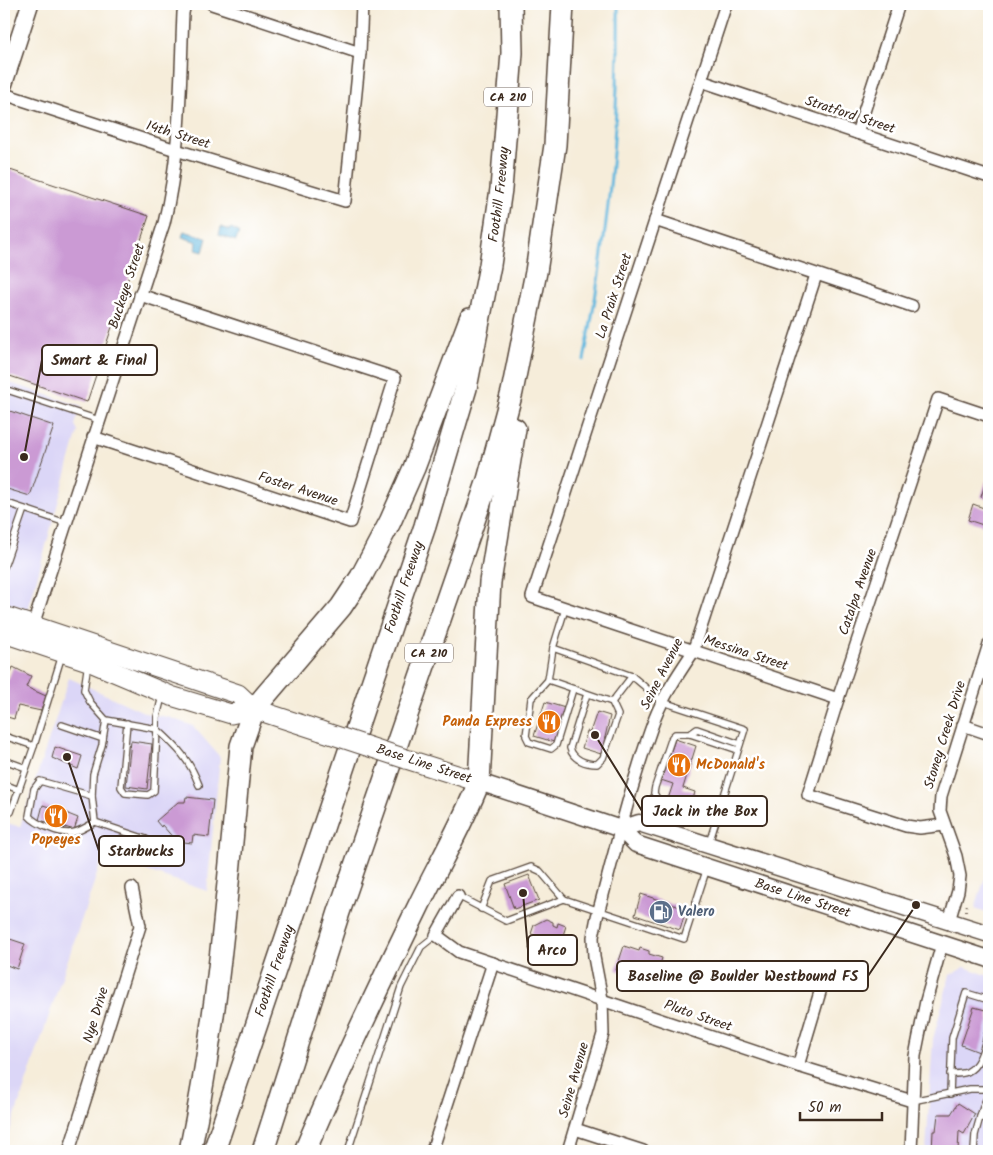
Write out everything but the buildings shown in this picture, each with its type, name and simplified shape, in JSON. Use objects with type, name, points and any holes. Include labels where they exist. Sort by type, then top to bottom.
[{"type":"highway","name":"Foothill Freeway","points":[[214,1151],[425,526],[466,388],[490,265],[502,189],[512,53],[511,4]]},
{"type":"highway","name":"CA 210","points":[[263,1151],[339,912],[488,480],[512,392],[536,272],[555,145],[563,4]]},
{"type":"highway","points":[[305,1151],[352,1044],[434,875],[468,810],[479,782],[490,582],[514,434],[536,331],[553,229],[555,145]]},
{"type":"highway","points":[[190,1151],[213,1024],[241,746],[254,709],[341,607],[361,577],[414,468],[490,265]]},
{"type":"main road","points":[[4,84],[26,5]]},
{"type":"main road","name":"Base Line Street","points":[[4,616],[33,625],[163,692],[231,714],[254,709]]},
{"type":"main road","points":[[4,626],[14,629],[33,625]]},
{"type":"main road","name":"Base Line Street","points":[[4,634],[63,653],[90,653],[238,694],[254,709],[621,829],[636,844],[989,959]]},
{"type":"main road","name":"Base Line Street","points":[[621,829],[639,822],[989,934]]},
{"type":"main road","points":[[788,894],[791,886],[797,883],[846,897],[862,894]]},
{"type":"street","name":"Buckeye Street","points":[[33,625],[93,436],[164,223],[172,192],[185,4]]},
{"type":"street","points":[[212,4],[360,53],[362,4]]},
{"type":"street","name":"La Praix Street","points":[[532,597],[726,4]]},
{"type":"street","points":[[857,133],[899,4]]},
{"type":"street","name":"14th Street","points":[[4,94],[176,150],[345,201],[360,53]]},
{"type":"street","name":"Stratford Street","points":[[701,81],[987,176]]},
{"type":"street","points":[[987,176],[989,164]]},
{"type":"street","points":[[655,220],[912,306]]},
{"type":"street","name":"Seine Avenue","points":[[568,1151],[603,1034],[602,999],[596,970],[593,937],[630,795],[656,717],[693,652],[816,275]]},
{"type":"street","name":"Foster Avenue","points":[[93,436],[350,522],[395,378],[140,295]]},
{"type":"street","name":"Catalpa Avenue","points":[[944,825],[920,828],[906,826],[808,795],[938,399],[989,416]]},
{"type":"street","name":"Messina Street","points":[[532,597],[838,699]]},
{"type":"street","name":"Stoney Creek Drive","points":[[949,921],[958,891],[960,876],[956,856],[940,811],[941,796],[989,644]]},
{"type":"street","points":[[963,725],[989,734]]},
{"type":"street","name":"Nye Drive","points":[[69,1151],[140,926],[132,888]]},
{"type":"street","points":[[436,935],[458,896]]},
{"type":"street","name":"Pluto Street","points":[[436,935],[459,952],[798,1066],[912,1101]]},
{"type":"street","points":[[911,1151],[915,1056],[920,1026],[942,944]]},
{"type":"street","points":[[432,1151],[493,963]]},
{"type":"street","points":[[798,1066],[820,992]]},
{"type":"street","points":[[575,1129],[644,1151]]},
{"type":"lane","points":[[4,389],[99,420]]},
{"type":"lane","points":[[4,502],[66,523]]},
{"type":"lane","points":[[4,567],[24,508]]},
{"type":"lane","points":[[565,609],[553,648],[548,680],[532,699],[526,736],[529,742],[551,749],[556,745],[573,689]]},
{"type":"lane","points":[[553,648],[632,676],[663,702],[745,729],[708,845]]},
{"type":"lane","points":[[4,810],[11,812],[63,653]]},
{"type":"lane","points":[[90,653],[84,690],[90,702],[106,720],[157,729],[182,753],[193,769],[199,786]]},
{"type":"lane","points":[[612,702],[632,676]]},
{"type":"lane","points":[[548,680],[612,702],[618,715],[603,758],[597,764],[575,758],[570,748],[587,694]]},
{"type":"lane","points":[[127,724],[121,787],[125,793],[148,796],[154,791],[156,717],[163,692]]},
{"type":"lane","points":[[95,822],[92,796],[93,774],[103,739],[106,720]]},
{"type":"lane","points":[[62,725],[103,739]]},
{"type":"lane","points":[[715,821],[659,802],[654,793],[672,736],[680,733],[690,734],[698,729],[739,747]]},
{"type":"lane","points":[[4,736],[34,746]]},
{"type":"lane","points":[[4,760],[26,768]]},
{"type":"lane","points":[[92,796],[40,781],[34,789],[28,812],[30,817],[38,824],[66,834],[78,832],[95,822],[146,839]]},
{"type":"lane","points":[[4,784],[19,790]]},
{"type":"lane","points":[[481,909],[492,882],[531,867],[540,871],[564,899],[684,939],[707,868]]},
{"type":"lane","points":[[458,896],[506,921],[564,899]]},
{"type":"lane","points":[[348,1151],[401,987],[421,947],[436,935]]},
{"type":"lane","points":[[950,1094],[952,1038],[966,993],[989,1000]]},
{"type":"lane","points":[[950,1074],[966,1072],[973,1068],[978,1061],[989,1029]]},
{"type":"lane","points":[[912,1101],[970,1090],[989,1089]]},
{"type":"lane","points":[[974,1151],[975,1134],[989,1094]]},
{"type":"lane","points":[[980,1117],[989,1120]]},
{"type":"path","points":[[966,910],[967,902]]},
{"type":"shaded area","points":[[4,381],[81,406],[75,425],[78,431],[28,610],[4,602]]},
{"type":"shaded area","points":[[69,678],[148,714],[168,717],[193,726],[220,757],[207,891],[103,856],[4,1148],[4,822],[20,827]]},
{"type":"shaded area","points":[[989,865],[989,914],[975,909]]},
{"type":"shaded area","points":[[965,967],[989,976],[989,1151],[926,1151],[933,1039],[950,975]]},
{"type":"water","points":[[221,227],[230,230],[231,228],[239,232],[236,241],[219,235]]},
{"type":"water","points":[[184,231],[207,238],[203,252],[196,250],[197,242],[182,237]]},
{"type":"waterway","points":[[584,360],[599,272],[610,183],[617,94],[618,4]]},
{"type":"place","name":"Smart & Final","points":[[24,457]]},
{"type":"place","name":"Panda Express","points":[[549,722]]},
{"type":"place","name":"Jack in the Box","points":[[595,735]]},
{"type":"place","name":"Starbucks","points":[[67,757]]},
{"type":"place","name":"McDonald's","points":[[679,765]]},
{"type":"place","name":"Popeyes","points":[[56,816]]},
{"type":"place","name":"Arco","points":[[523,893]]},
{"type":"place","name":"Baseline @ Boulder Westbound FS","points":[[916,905]]},
{"type":"place","name":"Valero","points":[[661,912]]}]
